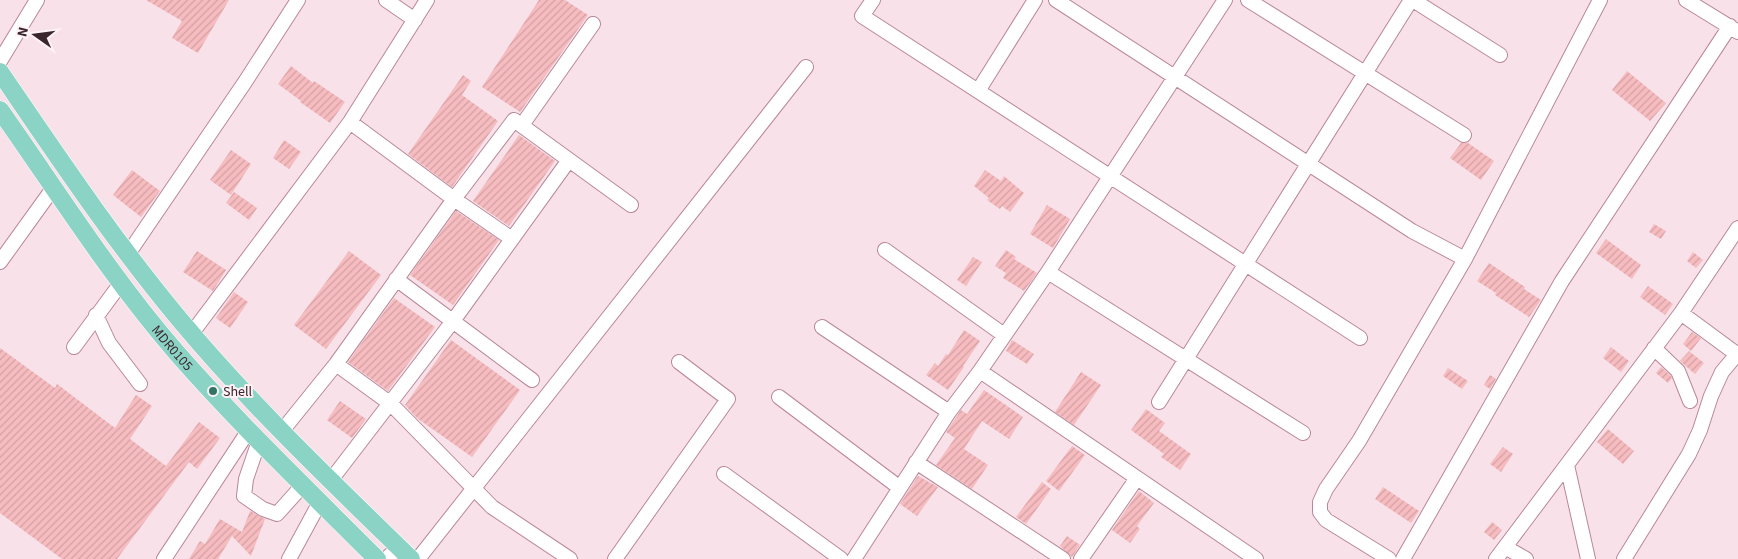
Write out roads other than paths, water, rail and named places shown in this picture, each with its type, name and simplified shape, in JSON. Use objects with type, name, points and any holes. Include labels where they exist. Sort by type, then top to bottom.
[{"type":"main road","name":"MDR0105","points":[[0,72],[91,205],[192,333],[282,431],[331,480],[398,555]]},
{"type":"main road","name":"MDR0105","points":[[0,110],[121,283],[176,352],[254,435],[377,559]]},
{"type":"street","points":[[0,61],[37,0]]},
{"type":"street","points":[[128,254],[245,82],[298,0]]},
{"type":"street","points":[[386,0],[415,20]]},
{"type":"street","points":[[192,333],[350,122],[428,0]]},
{"type":"street","points":[[873,0],[862,16],[1360,338]]},
{"type":"street","points":[[978,91],[1035,0]]},
{"type":"street","points":[[1056,0],[1412,231],[1465,259]]},
{"type":"street","points":[[854,559],[949,412],[1048,272],[1225,0]]},
{"type":"street","points":[[1248,0],[1464,135]]},
{"type":"street","points":[[1159,402],[1412,0],[1500,55]]},
{"type":"street","points":[[1389,559],[1326,520],[1320,512],[1320,502],[1326,489],[1359,441],[1465,259],[1600,0]]},
{"type":"street","points":[[1404,559],[1562,281],[1734,29],[1686,0]]},
{"type":"street","points":[[522,125],[593,24]]},
{"type":"street","points":[[418,559],[806,68]]},
{"type":"street","points":[[282,431],[336,364],[454,199],[514,120],[631,205]]},
{"type":"street","points":[[350,122],[454,199],[512,239]]},
{"type":"street","points":[[331,480],[453,321],[570,160]]},
{"type":"street","points":[[0,262],[54,187]]},
{"type":"street","points":[[1496,559],[1681,313],[1738,228]]},
{"type":"street","points":[[885,250],[1004,335]]},
{"type":"street","points":[[1048,272],[1303,433]]},
{"type":"street","points":[[396,279],[532,380]]},
{"type":"street","points":[[74,347],[121,283]]},
{"type":"street","points":[[1624,559],[1688,454],[1700,430],[1711,396],[1722,372],[1737,355],[1681,313]]},
{"type":"street","points":[[96,316],[110,344],[140,384]]},
{"type":"street","points":[[822,326],[949,412]]},
{"type":"street","points":[[1654,348],[1678,370],[1690,402]]},
{"type":"street","points":[[615,559],[728,399],[679,362]]},
{"type":"street","points":[[336,364],[391,404],[492,507],[570,559]]},
{"type":"street","points":[[980,370],[1256,559]]},
{"type":"street","points":[[779,397],[900,488]]},
{"type":"street","points":[[254,435],[244,496],[263,509],[277,514],[303,485]]},
{"type":"street","points":[[164,559],[254,435]]},
{"type":"street","points":[[916,462],[1063,559]]},
{"type":"street","points":[[1567,465],[1588,559]]},
{"type":"street","points":[[724,474],[841,559]]},
{"type":"street","points":[[1081,559],[1137,478]]},
{"type":"street","points":[[289,559],[320,502]]},
{"type":"street","points":[[1505,547],[1526,559]]},
{"type":"place","name":"Shell","points":[[213,391]]}]
